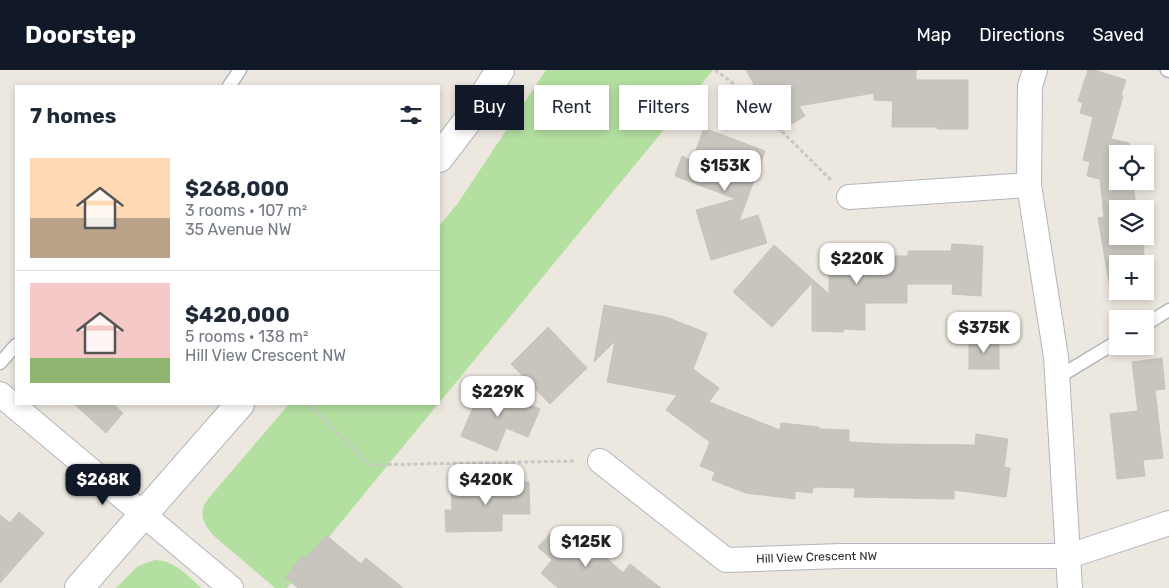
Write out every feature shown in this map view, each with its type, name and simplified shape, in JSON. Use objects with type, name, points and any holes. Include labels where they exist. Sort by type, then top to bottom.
[{"type":"street","points":[[440,157],[472,115],[500,70]]},
{"type":"street","points":[[1035,70],[1030,86],[1029,185],[1056,358],[1070,588]]},
{"type":"street","points":[[849,197],[1029,185]]},
{"type":"street","points":[[0,394],[231,588]]},
{"type":"street","points":[[79,588],[239,405]]},
{"type":"street","name":"Hill View Crescent NW","points":[[600,461],[726,560],[841,556],[1069,556],[1169,523]]},
{"type":"lane","points":[[230,85],[240,70]]},
{"type":"lane","points":[[1154,319],[1169,310]]},
{"type":"lane","points":[[0,363],[15,346]]},
{"type":"lane","points":[[1057,378],[1109,346]]},
{"type":"path","points":[[715,70],[734,84],[849,197]]},
{"type":"path","points":[[309,405],[370,465],[600,461]]},
{"type":"green space","points":[[546,70],[713,70],[701,85],[619,85],[619,130],[664,130],[440,402],[440,225],[458,203],[506,130],[524,130],[524,103],[534,88],[534,130],[609,130],[609,85],[536,85]]},
{"type":"green space","points":[[288,405],[437,405],[287,588],[275,588],[213,535],[203,518],[203,509],[208,499]]},
{"type":"green space","points":[[155,560],[174,566],[201,588],[116,588],[138,566]]},
{"type":"building","points":[[746,70],[916,70],[916,80],[968,80],[968,129],[892,127],[893,101],[874,100],[874,93],[799,106],[805,116],[791,124],[791,85],[754,85]]},
{"type":"building","points":[[1088,70],[1095,70],[1126,80],[1111,139],[1129,143],[1129,145],[1109,145],[1109,190],[1134,190],[1135,200],[1109,200],[1109,245],[1143,245],[1144,255],[1109,255],[1109,282],[1098,218],[1104,217],[1100,179],[1087,176],[1090,162],[1083,160],[1093,117],[1080,113],[1083,103],[1078,101]]},
{"type":"building","points":[[703,130],[708,130],[765,151],[739,221],[758,215],[767,243],[711,260],[696,210],[736,199],[675,176],[682,156],[692,161]]},
{"type":"building","points":[[952,244],[983,246],[981,296],[952,294],[953,284],[907,284],[907,303],[865,303],[865,330],[844,329],[843,332],[812,331],[812,283],[772,327],[733,292],[774,245],[829,294],[829,270],[876,271],[876,256],[908,256],[908,251],[951,251]]},
{"type":"building","points":[[604,305],[666,317],[707,333],[693,369],[719,388],[709,402],[780,430],[781,423],[819,427],[819,429],[849,430],[849,442],[885,444],[975,445],[976,434],[1008,439],[1004,467],[1010,468],[1006,497],[954,490],[954,499],[854,497],[855,488],[813,487],[812,493],[795,491],[795,499],[746,493],[712,480],[715,472],[700,466],[710,442],[666,410],[677,395],[607,382],[615,341],[594,362]]},
{"type":"building","points":[[548,327],[587,368],[550,404],[511,364]]},
{"type":"building","points":[[969,338],[999,338],[999,369],[969,369]]},
{"type":"building","points":[[1162,358],[1165,389],[1155,390],[1163,458],[1143,460],[1145,476],[1117,479],[1110,414],[1138,411],[1132,362]]},
{"type":"building","points":[[482,386],[540,409],[528,437],[506,428],[497,451],[461,436]]},
{"type":"building","points":[[75,405],[114,405],[123,413],[106,433]]},
{"type":"building","points":[[529,482],[530,514],[502,514],[502,531],[446,532],[445,510],[452,510],[451,484]]},
{"type":"building","points":[[19,512],[44,533],[0,583],[0,515],[10,523]]},
{"type":"building","points":[[556,527],[593,560],[600,552],[623,573],[630,564],[661,588],[558,588],[541,573],[552,560],[538,547]]},
{"type":"building","points":[[326,535],[361,564],[366,558],[403,588],[298,588],[285,577],[303,555],[306,558]]}]
